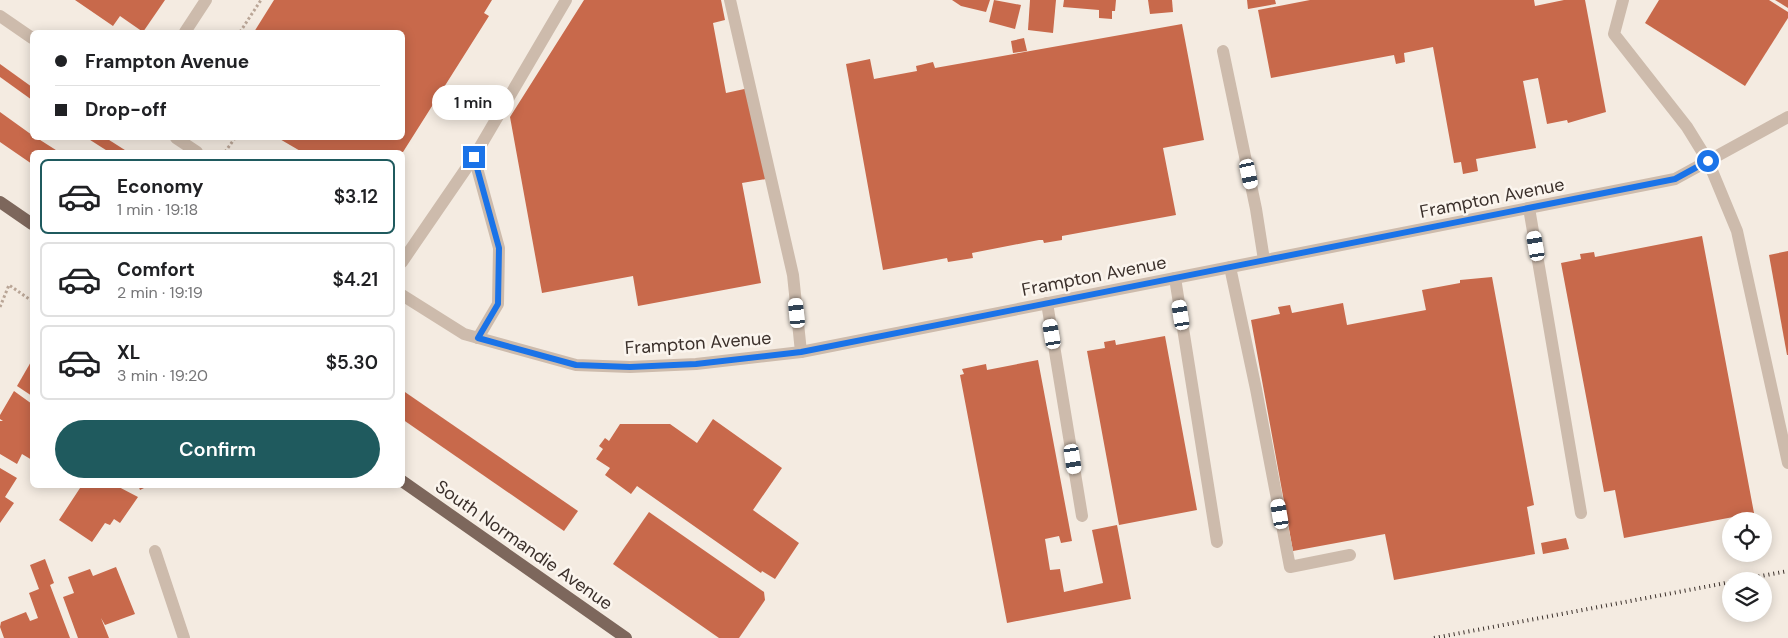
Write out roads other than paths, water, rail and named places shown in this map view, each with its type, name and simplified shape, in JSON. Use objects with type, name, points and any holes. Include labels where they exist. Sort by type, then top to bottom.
[{"type":"main road","points":[[0,202],[30,223]]},
{"type":"main road","name":"South Normandie Avenue","points":[[405,483],[626,638]]},
{"type":"street","points":[[186,30],[206,0]]},
{"type":"street","points":[[405,258],[474,157],[566,0]]},
{"type":"street","points":[[730,0],[793,275],[801,352]]},
{"type":"street","points":[[1623,0],[1614,34],[1687,126],[1708,161],[1736,231],[1788,463]]},
{"type":"street","points":[[0,16],[30,37]]},
{"type":"street","points":[[1223,51],[1256,209],[1264,260]]},
{"type":"street","name":"Frampton Avenue","points":[[405,297],[464,334],[576,365],[630,367],[696,364],[801,352],[1675,179],[1788,117]]},
{"type":"street","points":[[179,140],[194,150]]},
{"type":"street","points":[[474,157],[499,248],[498,304],[478,338]]},
{"type":"street","points":[[1529,208],[1581,513]]},
{"type":"street","points":[[1230,267],[1256,389],[1290,567],[1350,555]]},
{"type":"street","points":[[1175,278],[1217,542]]},
{"type":"street","points":[[1047,303],[1082,516]]},
{"type":"street","points":[[155,551],[184,638]]},
{"type":"railway","points":[[1772,574],[1788,571]]},
{"type":"railway","points":[[1434,638],[1722,584]]}]
